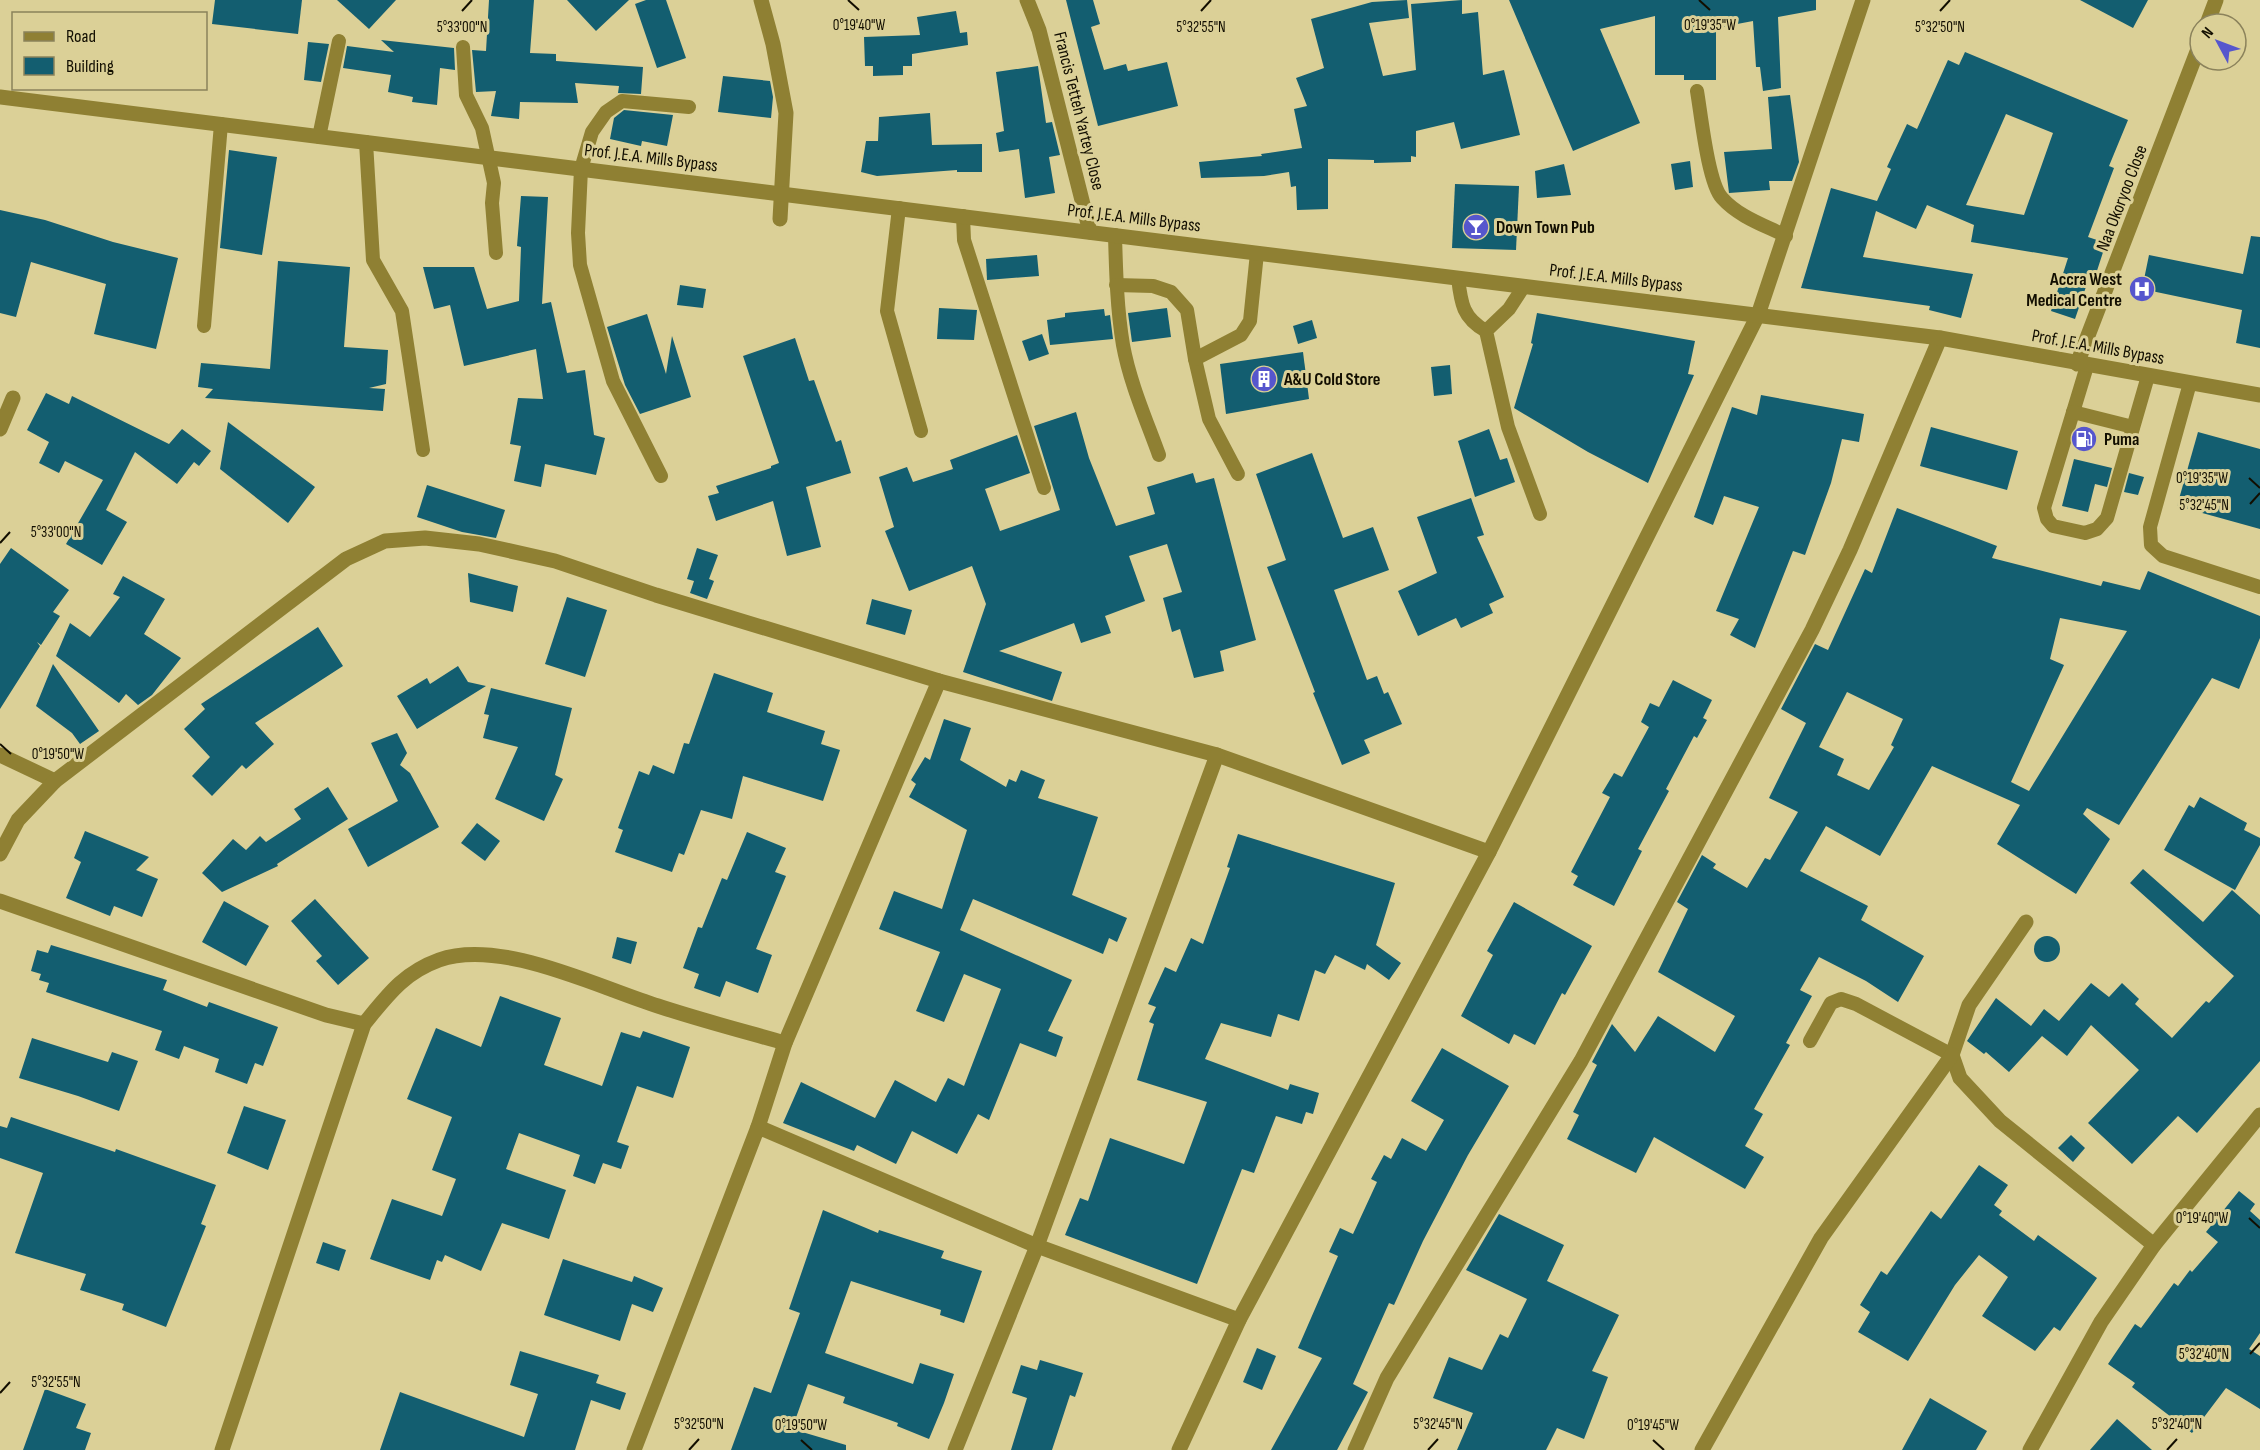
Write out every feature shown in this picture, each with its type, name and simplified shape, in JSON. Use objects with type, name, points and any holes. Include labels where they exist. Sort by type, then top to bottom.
[{"type":"street","points":[[761,0],[773,44],[786,113],[780,219]]},
{"type":"street","name":"Francis Tetteh Yartey Close","points":[[1027,0],[1038,30],[1090,232]]},
{"type":"street","points":[[1179,1450],[1239,1320],[1489,852],[1758,315],[1863,0]]},
{"type":"street","name":"Naa Okoryoo Close","points":[[2082,365],[2190,72]]},
{"type":"street","name":"Prof. J.E.A. Mills Bypass","points":[[0,97],[1940,338],[2260,395]]},
{"type":"street","points":[[1355,1450],[1387,1378],[1581,1061],[1812,630],[1850,550],[1940,338]]},
{"type":"street","points":[[0,429],[13,398]]},
{"type":"street","points":[[0,854],[18,820],[55,781],[346,559],[385,542],[425,538],[479,544],[555,561],[656,595],[939,681],[1217,755],[1489,852]]},
{"type":"street","points":[[634,1450],[758,1127],[785,1043],[939,681]]},
{"type":"street","points":[[0,755],[55,781]]},
{"type":"street","points":[[955,1450],[1037,1246],[1217,755]]},
{"type":"street","points":[[0,901],[326,1015],[364,1024]]},
{"type":"street","points":[[1702,1450],[1821,1238],[1952,1055],[1969,1005],[2026,922]]},
{"type":"street","points":[[222,1450],[364,1024],[400,980],[440,960],[478,954],[518,958],[659,1006],[785,1043]]},
{"type":"street","points":[[1952,1055],[1960,1078],[2000,1120],[2154,1245]]},
{"type":"street","points":[[2030,1450],[2101,1322],[2154,1245],[2260,1115]]},
{"type":"street","points":[[758,1127],[1037,1246],[1239,1320]]},
{"type":"lane","points":[[319,136],[339,41]]},
{"type":"lane","points":[[463,47],[466,95],[482,128],[494,183],[492,202],[496,253]]},
{"type":"lane","points":[[1697,91],[1713,179],[1720,197],[1738,212],[1786,236]]},
{"type":"lane","points":[[661,476],[613,381],[580,265],[578,233],[581,169],[592,132],[614,104],[622,101],[689,107]]},
{"type":"lane","points":[[204,326],[221,124]]},
{"type":"lane","points":[[366,142],[373,260],[393,291],[402,311],[423,450]]},
{"type":"lane","points":[[899,208],[887,311],[921,431]]},
{"type":"lane","points":[[963,216],[964,240],[1044,488]]},
{"type":"lane","points":[[1115,235],[1116,285],[1124,345],[1131,375],[1159,455]]},
{"type":"lane","points":[[1195,359],[1241,335],[1250,321],[1257,253]]},
{"type":"lane","points":[[1458,278],[1465,315],[1486,332],[1502,406],[1540,514]]},
{"type":"lane","points":[[1116,285],[1153,286],[1171,292],[1187,310],[1195,359],[1209,419],[1238,474]]},
{"type":"lane","points":[[1486,332],[1504,315],[1524,286]]},
{"type":"lane","points":[[2082,365],[2073,412],[2044,508],[2047,519],[2053,526],[2085,533],[2097,529],[2107,518],[2148,376]]},
{"type":"lane","points":[[2190,383],[2150,527],[2151,545],[2163,556],[2260,587]]},
{"type":"lane","points":[[2073,412],[2133,427]]},
{"type":"lane","points":[[1810,1041],[1831,1003],[1841,999],[1856,1004],[1952,1055]]},
{"type":"building","points":[[215,0],[302,0],[298,34],[212,24]]},
{"type":"building","points":[[337,0],[396,0],[369,29]]},
{"type":"building","points":[[489,0],[534,0],[530,53],[556,54],[556,61],[643,67],[641,94],[618,93],[619,86],[575,83],[578,103],[520,102],[519,119],[491,116],[496,91],[476,92],[472,50],[486,51]]},
{"type":"building","points":[[567,0],[629,0],[596,31]]},
{"type":"building","points":[[646,0],[666,0],[686,58],[657,68],[635,4]]},
{"type":"building","points":[[1066,0],[1093,0],[1100,24],[1091,27],[1104,70],[1126,64],[1128,71],[1167,62],[1178,106],[1098,126]]},
{"type":"building","points":[[1407,0],[1409,18],[1369,23],[1383,76],[1416,70],[1411,4],[1462,0],[1462,14],[1478,12],[1483,75],[1504,70],[1520,135],[1461,149],[1454,122],[1416,131],[1416,157],[1411,156],[1411,162],[1374,163],[1374,160],[1328,159],[1328,209],[1297,210],[1296,186],[1291,187],[1289,172],[1264,176],[1201,178],[1199,162],[1262,156],[1261,154],[1302,148],[1294,109],[1307,106],[1296,78],[1324,68],[1311,19],[1372,2]]},
{"type":"building","points":[[1509,0],[1816,0],[1816,10],[1778,17],[1781,88],[1763,91],[1760,67],[1756,67],[1753,21],[1716,28],[1716,80],[1684,80],[1684,75],[1655,75],[1655,16],[1600,29],[1640,123],[1573,151]]},
{"type":"building","points":[[2080,0],[2148,0],[2133,28]]},
{"type":"building","points":[[956,11],[960,33],[967,32],[968,45],[912,54],[912,66],[903,66],[903,75],[873,76],[873,66],[865,66],[864,37],[920,35],[917,17]]},
{"type":"building","points":[[381,40],[454,48],[455,70],[440,68],[437,105],[412,102],[413,97],[388,92],[391,75],[343,68],[347,46],[394,52]]},
{"type":"building","points":[[308,42],[329,44],[321,82],[304,80]]},
{"type":"building","points":[[1965,52],[2128,120],[2109,166],[2114,168],[2088,237],[2106,243],[2094,280],[2089,278],[2075,319],[2051,311],[2068,258],[1971,242],[1974,225],[1927,205],[1916,229],[1876,211],[1863,257],[1973,274],[1961,318],[1929,310],[1930,306],[1801,288],[1831,188],[1877,201],[1891,169],[1887,167],[1907,124],[1917,129],[1948,60],[1959,65]],"holes":[[[2006,114],[2053,133],[2024,215],[1966,205]]]},
{"type":"building","points":[[1038,66],[1046,123],[1052,122],[1060,155],[1049,157],[1055,193],[1025,198],[1019,149],[999,152],[996,133],[1004,131],[996,72]]},
{"type":"building","points":[[723,76],[770,81],[773,97],[771,118],[718,112]]},
{"type":"building","points":[[1790,95],[1799,162],[1792,181],[1769,181],[1770,190],[1729,193],[1724,152],[1772,149],[1768,97]]},
{"type":"building","points":[[624,110],[673,115],[667,146],[642,141],[641,146],[610,139],[614,118]]},
{"type":"building","points":[[930,113],[932,145],[982,144],[982,172],[957,172],[957,170],[877,176],[861,172],[866,141],[878,141],[879,117]]},
{"type":"building","points":[[229,150],[277,157],[262,255],[220,248]]},
{"type":"building","points":[[1690,161],[1693,187],[1675,190],[1671,164]]},
{"type":"building","points":[[1564,164],[1571,195],[1537,198],[1535,171]]},
{"type":"building","points":[[1455,184],[1519,186],[1516,250],[1452,248]]},
{"type":"building","points":[[521,196],[548,197],[542,304],[551,302],[567,373],[585,370],[594,435],[605,438],[596,475],[545,464],[541,487],[514,481],[521,446],[510,444],[518,398],[543,399],[536,349],[464,366],[450,305],[434,309],[423,267],[474,267],[487,309],[519,301],[521,247],[517,246]]},
{"type":"building","points":[[0,210],[45,220],[113,242],[178,258],[156,349],[94,334],[106,284],[31,262],[16,317],[0,313]]},
{"type":"building","points":[[2251,236],[2260,237],[2260,348],[2236,343],[2242,310],[2142,289],[2149,255],[2243,274]]},
{"type":"building","points":[[1037,255],[1039,276],[987,280],[986,259]]},
{"type":"building","points":[[278,261],[350,267],[344,347],[388,350],[386,384],[369,388],[385,389],[383,411],[205,398],[213,389],[198,387],[201,363],[270,369]]},
{"type":"building","points":[[680,285],[706,289],[703,308],[677,305]]},
{"type":"building","points":[[939,308],[977,310],[974,340],[937,339]]},
{"type":"building","points":[[1167,308],[1171,337],[1132,342],[1128,313]]},
{"type":"building","points":[[1104,309],[1105,316],[1110,315],[1113,339],[1050,345],[1047,320],[1065,317],[1065,313]]},
{"type":"building","points":[[1537,313],[1695,341],[1688,374],[1694,375],[1648,483],[1588,452],[1514,408],[1533,344],[1531,343]]},
{"type":"building","points":[[647,314],[666,374],[672,336],[691,397],[640,414],[625,385],[607,327]]},
{"type":"building","points":[[1312,320],[1317,338],[1298,344],[1293,326]]},
{"type":"building","points":[[1042,334],[1049,354],[1029,361],[1022,341]]},
{"type":"building","points":[[795,338],[809,381],[814,380],[836,442],[841,440],[851,473],[806,487],[821,547],[787,556],[773,501],[716,521],[708,496],[719,493],[716,486],[771,468],[779,463],[743,356]]},
{"type":"building","name":"A&U Cold Store","points":[[1303,352],[1309,399],[1226,414],[1220,364]]},
{"type":"building","points":[[1450,365],[1452,394],[1434,396],[1431,367]]},
{"type":"building","points":[[46,393],[69,404],[72,396],[169,444],[182,429],[211,451],[199,466],[194,462],[177,484],[135,452],[106,510],[127,522],[102,565],[66,544],[103,480],[65,461],[59,473],[39,463],[49,442],[27,430]]},
{"type":"building","points":[[1761,395],[1864,414],[1859,442],[1842,439],[1831,483],[1805,555],[1793,551],[1755,648],[1730,635],[1739,619],[1716,611],[1759,507],[1724,496],[1713,525],[1694,517],[1732,407],[1757,415]]},
{"type":"building","points":[[1076,412],[1089,458],[1116,526],[1155,514],[1147,487],[1193,473],[1196,483],[1214,478],[1256,640],[1220,651],[1224,671],[1194,678],[1180,629],[1172,632],[1163,598],[1182,592],[1167,544],[1129,556],[1145,601],[1105,616],[1111,633],[1081,643],[1074,623],[999,651],[1062,672],[1052,701],[963,672],[986,604],[972,566],[909,591],[885,531],[894,527],[879,477],[907,467],[913,482],[953,469],[950,460],[1017,435],[1030,473],[985,489],[1000,531],[1060,510],[1034,426]]},
{"type":"building","points":[[228,422],[315,487],[288,523],[220,469]]},
{"type":"building","points":[[1931,427],[2018,451],[2007,490],[1920,466]]},
{"type":"building","points":[[1489,429],[1500,460],[1507,458],[1515,482],[1475,497],[1458,441]]},
{"type":"building","points":[[2198,432],[2260,449],[2260,529],[2177,506]]},
{"type":"building","points":[[1312,453],[1343,538],[1373,527],[1389,570],[1334,590],[1367,680],[1377,676],[1384,694],[1388,692],[1402,724],[1364,740],[1370,753],[1342,765],[1267,567],[1286,560],[1256,474]]},
{"type":"building","points":[[2074,459],[2112,468],[2107,487],[2095,484],[2088,512],[2062,506]]},
{"type":"building","points":[[2129,473],[2144,477],[2138,495],[2124,492]]},
{"type":"building","points":[[427,485],[505,510],[496,538],[462,532],[417,517]]},
{"type":"building","points":[[1471,498],[1484,535],[1477,537],[1504,597],[1489,604],[1493,613],[1461,628],[1456,618],[1418,636],[1398,591],[1437,573],[1417,517]]},
{"type":"building","points":[[1897,508],[1997,546],[1992,558],[2101,586],[2103,581],[2140,590],[2148,571],[2260,616],[2260,638],[2239,689],[2212,678],[2119,825],[2087,808],[2083,814],[2110,839],[2076,894],[1997,844],[2020,805],[1932,766],[1880,856],[1826,826],[1800,871],[1868,906],[1861,920],[1924,956],[1898,1002],[1866,981],[1819,957],[1800,990],[1812,996],[1786,1043],[1790,1045],[1754,1109],[1763,1114],[1745,1146],[1764,1157],[1745,1189],[1654,1137],[1636,1173],[1567,1139],[1579,1115],[1573,1112],[1597,1065],[1592,1062],[1612,1024],[1635,1052],[1658,1016],[1715,1052],[1735,1016],[1658,972],[1688,909],[1677,902],[1702,855],[1716,864],[1713,868],[1747,888],[1765,858],[1770,860],[1798,812],[1769,798],[1806,723],[1781,709],[1815,644],[1828,650],[1865,569],[1872,573]],"holes":[[[2060,618],[2127,631],[2029,791],[2011,782],[2064,665],[2050,659]],[[1847,692],[1903,719],[1891,745],[1894,747],[1869,790],[1837,775],[1844,759],[1819,747]]]},
{"type":"building","points":[[11,548],[69,590],[53,612],[60,616],[41,645],[37,642],[40,646],[0,709],[0,564]]},
{"type":"building","points":[[697,548],[718,555],[709,579],[714,581],[707,599],[690,593],[694,581],[687,579]]},
{"type":"building","points":[[468,573],[518,586],[513,612],[470,602]]},
{"type":"building","points":[[123,576],[165,599],[144,634],[181,658],[152,695],[138,705],[126,694],[119,703],[56,656],[70,623],[90,637],[120,597],[113,594]]},
{"type":"building","points":[[567,597],[607,610],[585,677],[545,664]]},
{"type":"building","points":[[872,599],[912,610],[905,635],[866,624]]},
{"type":"building","points":[[318,627],[343,666],[255,723],[274,744],[246,769],[242,765],[212,796],[192,776],[210,757],[184,729],[205,709],[201,704]]},
{"type":"building","points":[[53,664],[99,731],[80,744],[72,733],[36,706]]},
{"type":"building","points":[[458,666],[468,682],[486,686],[417,729],[397,696],[427,678],[430,684]]},
{"type":"building","points":[[714,673],[773,693],[767,712],[825,731],[821,744],[840,750],[823,801],[743,776],[732,819],[701,810],[684,855],[679,853],[672,872],[615,852],[623,830],[618,828],[639,771],[649,775],[653,765],[674,774],[684,743],[689,744]]},
{"type":"building","points":[[1673,680],[1712,700],[1703,718],[1707,720],[1697,738],[1694,736],[1666,789],[1669,791],[1638,849],[1642,851],[1614,906],[1573,885],[1578,876],[1571,872],[1610,797],[1602,793],[1614,773],[1622,777],[1649,727],[1641,722],[1650,703],[1659,707]]},
{"type":"building","points":[[491,688],[572,708],[555,775],[563,779],[544,821],[495,799],[518,747],[483,738],[489,715],[484,714]]},
{"type":"building","points":[[944,719],[971,728],[960,760],[1006,787],[1009,779],[1016,782],[1021,770],[1045,780],[1038,798],[1098,817],[1072,895],[1127,918],[1117,942],[1109,938],[1103,954],[973,899],[960,930],[1072,980],[1048,1031],[1063,1037],[1056,1057],[1020,1043],[989,1120],[978,1114],[957,1154],[912,1131],[896,1164],[857,1145],[854,1151],[783,1123],[801,1082],[875,1118],[895,1080],[936,1102],[948,1078],[964,1086],[1001,989],[964,974],[944,1022],[916,1011],[940,952],[879,929],[894,891],[942,909],[967,830],[909,797],[916,784],[911,780],[925,757],[930,760]]},
{"type":"building","points":[[397,733],[407,753],[400,765],[410,773],[439,827],[368,867],[348,829],[398,801],[371,743]]},
{"type":"building","points":[[328,787],[348,819],[277,864],[278,866],[222,892],[202,873],[233,839],[246,850],[260,836],[266,842],[301,819],[294,809]]},
{"type":"building","points":[[2200,797],[2247,823],[2244,830],[2260,838],[2260,845],[2235,890],[2164,850],[2189,805],[2194,808]]},
{"type":"building","points":[[477,823],[500,841],[485,861],[461,843]]},
{"type":"building","points":[[85,831],[149,857],[136,870],[158,879],[142,917],[114,906],[110,916],[66,898],[81,862],[74,858]]},
{"type":"building","points":[[747,832],[786,848],[775,872],[786,876],[756,949],[772,955],[758,993],[726,981],[720,997],[694,988],[699,974],[683,968],[698,927],[702,928],[722,878],[727,880]]},
{"type":"building","points":[[1238,834],[1395,883],[1376,945],[1401,963],[1389,980],[1367,964],[1365,970],[1335,955],[1325,974],[1315,970],[1299,1021],[1278,1014],[1271,1037],[1221,1023],[1205,1059],[1288,1090],[1290,1084],[1319,1093],[1313,1114],[1306,1112],[1302,1124],[1276,1116],[1254,1173],[1242,1169],[1197,1284],[1065,1235],[1080,1198],[1088,1201],[1110,1138],[1184,1164],[1207,1102],[1137,1080],[1154,1024],[1149,1022],[1156,1007],[1148,1004],[1165,967],[1176,972],[1191,938],[1203,944],[1230,868],[1227,867]]},
{"type":"building","points":[[2143,869],[2203,922],[2232,890],[2260,915],[2260,1061],[2197,1133],[2178,1116],[2132,1164],[2088,1123],[2139,1070],[2091,1025],[2067,1056],[2042,1036],[2009,1072],[1986,1052],[1984,1054],[1967,1041],[1996,998],[2031,1026],[2044,1009],[2059,1021],[2091,983],[2109,997],[2122,983],[2139,999],[2135,1004],[2172,1038],[2206,1001],[2209,1003],[2234,976],[2130,883]]},
{"type":"building","points":[[315,899],[369,958],[338,985],[316,961],[322,956],[291,921]]},
{"type":"building","points":[[224,901],[269,926],[246,966],[202,942]]},
{"type":"building","points":[[1514,902],[1592,946],[1565,995],[1562,993],[1535,1045],[1514,1034],[1509,1044],[1461,1016],[1493,955],[1487,951]]},
{"type":"building","points":[[2047,936],[2056,940],[2060,949],[2056,958],[2047,962],[2038,958],[2034,949],[2038,940]]},
{"type":"building","points":[[617,937],[637,942],[631,964],[612,958]]},
{"type":"building","points":[[51,945],[167,980],[163,990],[207,1007],[209,1002],[278,1027],[263,1066],[255,1063],[247,1084],[215,1072],[219,1059],[184,1046],[179,1059],[155,1050],[162,1031],[46,992],[49,983],[39,980],[41,974],[31,971],[37,950],[48,953]]},
{"type":"building","points":[[500,996],[561,1018],[544,1065],[602,1086],[621,1032],[640,1038],[643,1031],[690,1047],[673,1098],[637,1086],[617,1142],[629,1146],[621,1169],[603,1163],[595,1184],[573,1176],[580,1155],[519,1133],[506,1169],[566,1190],[549,1239],[502,1223],[481,1271],[445,1255],[442,1262],[437,1260],[430,1280],[370,1259],[392,1199],[442,1216],[456,1179],[432,1170],[452,1117],[407,1099],[436,1028],[481,1047]]},
{"type":"building","points":[[32,1038],[108,1062],[112,1052],[138,1061],[119,1111],[19,1078]]},
{"type":"building","points":[[1442,1048],[1509,1086],[1468,1155],[1423,1241],[1394,1305],[1389,1303],[1353,1384],[1368,1392],[1337,1450],[1271,1450],[1322,1358],[1298,1348],[1338,1256],[1329,1252],[1340,1228],[1353,1234],[1377,1182],[1371,1179],[1384,1155],[1391,1159],[1402,1138],[1426,1151],[1444,1120],[1411,1101]]},
{"type":"building","points":[[244,1106],[286,1120],[268,1170],[227,1153]]},
{"type":"building","points":[[11,1117],[115,1152],[116,1149],[216,1185],[201,1224],[206,1226],[166,1327],[122,1310],[124,1304],[80,1290],[86,1274],[15,1253],[43,1173],[0,1158],[0,1126],[7,1128]]},
{"type":"building","points":[[2071,1135],[2085,1148],[2073,1162],[2058,1148]]},
{"type":"building","points":[[1979,1165],[2008,1185],[1994,1205],[2002,1211],[1999,1215],[2034,1241],[2038,1235],[2097,1278],[2060,1331],[2054,1327],[2035,1351],[1982,1316],[2008,1277],[1979,1255],[1955,1285],[1908,1361],[1858,1332],[1870,1312],[1860,1305],[1881,1271],[1887,1275],[1931,1211],[1941,1219]]},
{"type":"building","points":[[2239,1191],[2255,1204],[2250,1211],[2260,1220],[2260,1333],[2249,1349],[2260,1356],[2260,1409],[2226,1388],[2192,1433],[2132,1387],[2135,1383],[2108,1364],[2135,1324],[2141,1328],[2174,1283],[2178,1286],[2190,1270],[2192,1272],[2218,1242],[2206,1232]]},
{"type":"building","points":[[823,1210],[878,1233],[879,1230],[944,1251],[941,1258],[982,1271],[964,1323],[940,1315],[941,1310],[851,1281],[825,1353],[913,1384],[920,1363],[954,1374],[944,1403],[929,1439],[897,1426],[898,1423],[843,1403],[845,1397],[808,1384],[792,1429],[846,1445],[846,1450],[731,1450],[754,1387],[771,1393],[800,1313],[789,1309]]},
{"type":"building","points":[[1499,1214],[1564,1245],[1547,1281],[1619,1315],[1592,1371],[1608,1377],[1584,1439],[1557,1428],[1546,1450],[1457,1450],[1473,1413],[1433,1398],[1449,1357],[1482,1370],[1500,1334],[1508,1338],[1527,1299],[1466,1270]]},
{"type":"building","points":[[323,1242],[346,1250],[339,1271],[316,1263]]},
{"type":"building","points":[[563,1259],[632,1282],[634,1276],[663,1288],[653,1312],[632,1304],[620,1341],[544,1315]]},
{"type":"building","points":[[1257,1348],[1276,1356],[1262,1390],[1243,1382]]},
{"type":"building","points":[[520,1351],[599,1375],[596,1383],[626,1393],[620,1410],[591,1400],[575,1450],[380,1450],[400,1392],[524,1437],[538,1394],[510,1385]]},
{"type":"building","points":[[1040,1360],[1083,1373],[1075,1397],[1070,1395],[1052,1450],[1011,1450],[1027,1398],[1012,1393],[1021,1365],[1037,1370]]},
{"type":"building","points":[[45,1389],[86,1404],[76,1428],[91,1433],[85,1450],[23,1450]]},
{"type":"building","points":[[1930,1398],[1987,1431],[1976,1450],[1902,1450]]},
{"type":"building","points":[[2117,1419],[2152,1450],[2090,1450]]},
{"type":"place","name":"Down Town Pub","points":[[1476,227]]},
{"type":"place","name":"Accra West Medical Centre","points":[[2142,289]]},
{"type":"place","name":"A&U Cold Store","points":[[1264,379]]},
{"type":"place","name":"Puma","points":[[2084,439]]}]
